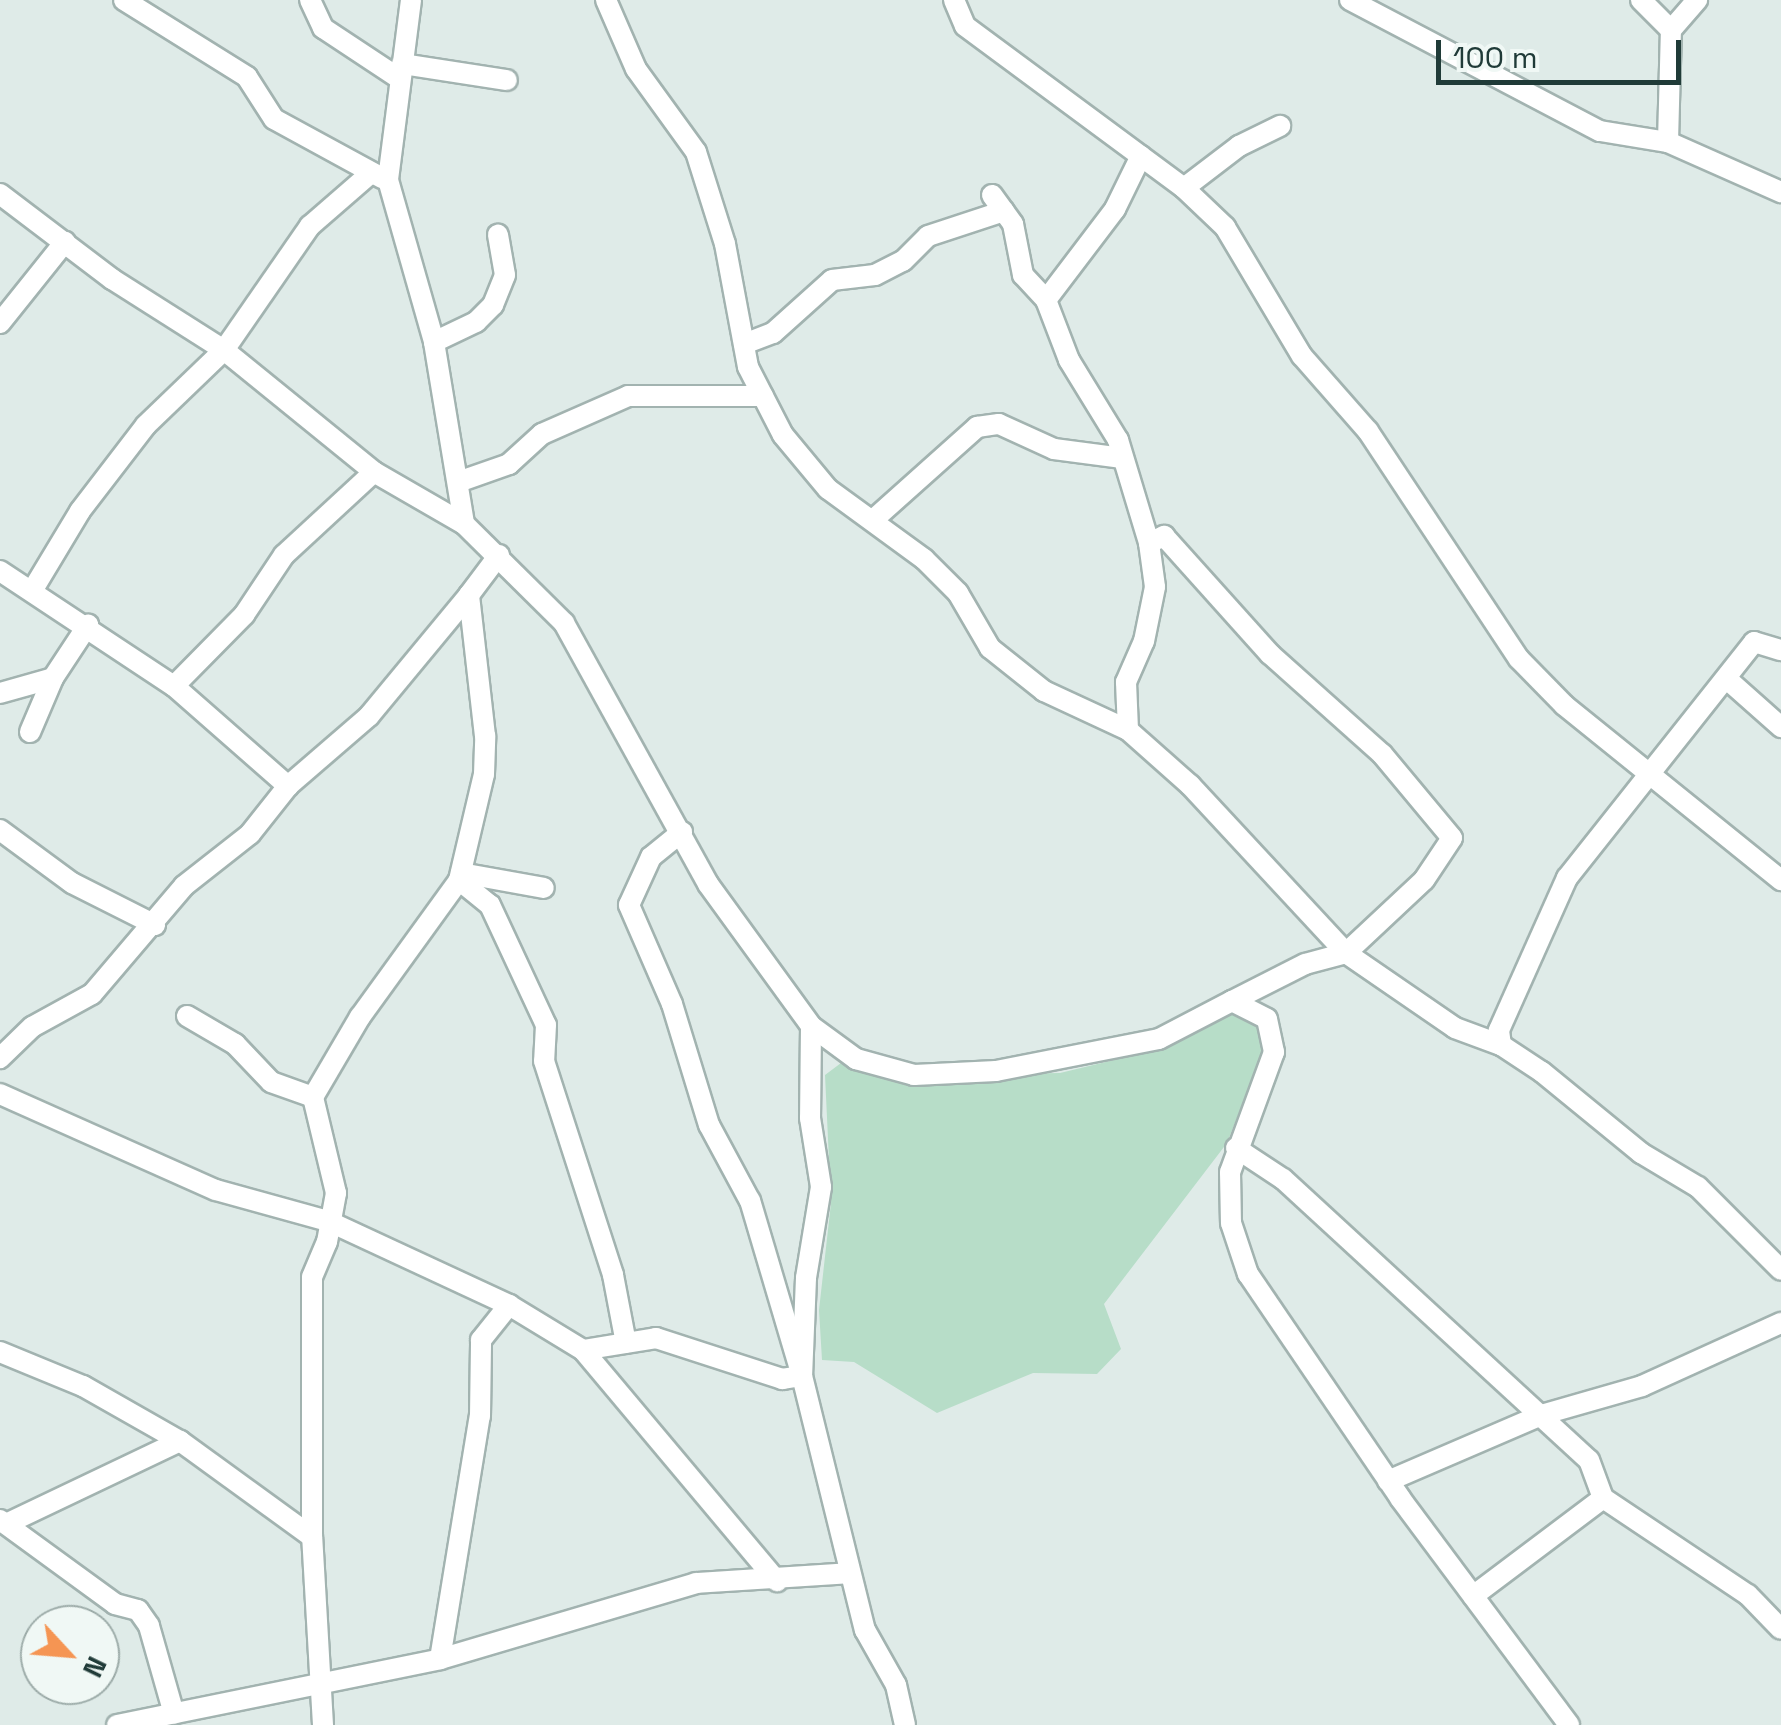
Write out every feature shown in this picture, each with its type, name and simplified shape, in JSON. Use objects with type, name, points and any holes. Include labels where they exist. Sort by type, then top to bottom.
[{"type":"street","points":[[124,0],[247,77],[274,119],[379,176]]},
{"type":"street","points":[[310,0],[323,28],[401,71],[508,80]]},
{"type":"street","points":[[410,0],[401,71],[379,176],[434,342],[464,524]]},
{"type":"street","points":[[606,0],[636,69],[696,152],[724,244],[744,344],[763,396],[782,436],[828,489],[873,520],[958,593],[990,648],[1044,691],[1128,730],[1190,785],[1346,954],[1455,1028],[1502,1045],[1641,1153],[1698,1187],[1781,1270]]},
{"type":"street","points":[[954,0],[965,26],[1184,188],[1225,226],[1302,356],[1368,432],[1519,659],[1564,704],[1781,880]]},
{"type":"street","points":[[1350,0],[1600,131],[1668,142],[1781,192]]},
{"type":"street","points":[[1641,0],[1671,30]]},
{"type":"street","points":[[1668,142],[1671,30],[1697,0]]},
{"type":"street","points":[[1184,188],[1239,146],[1280,126]]},
{"type":"street","points":[[1046,300],[1116,210],[1141,156]]},
{"type":"street","points":[[32,592],[80,511],[146,425],[224,350],[310,226],[379,176]]},
{"type":"street","points":[[0,194],[224,350],[374,472],[464,524],[499,555],[564,623],[708,884],[811,1026],[856,1059],[914,1074],[996,1071],[1159,1039],[1305,964],[1346,954],[1424,880],[1452,838],[1382,754],[1270,654],[1164,536],[1149,543]]},
{"type":"street","points":[[744,344],[773,333],[832,280],[875,274],[903,261],[928,236],[998,204],[1013,224],[1023,274],[1046,300],[1057,335],[1118,440],[1149,543],[1154,587],[1144,641],[1126,682],[1128,730]]},
{"type":"street","points":[[434,342],[476,322],[493,305],[505,275],[498,236]]},
{"type":"street","points":[[0,323],[65,242]]},
{"type":"street","points":[[458,482],[509,464],[542,434],[628,396],[763,396]]},
{"type":"street","points":[[873,520],[977,426],[999,424],[1054,449],[1122,458]]},
{"type":"street","points":[[174,686],[244,614],[284,554],[374,472]]},
{"type":"street","points":[[0,1058],[32,1027],[92,994],[155,925],[184,886],[250,834],[288,786],[369,716],[499,555]]},
{"type":"street","points":[[0,571],[88,624],[174,686],[288,786]]},
{"type":"street","points":[[323,1725],[312,1538],[312,1277],[336,1193],[313,1098],[360,1017],[460,876],[484,774],[486,736],[468,595]]},
{"type":"street","points":[[30,732],[53,678],[88,624]]},
{"type":"street","points":[[1502,1045],[1499,1030],[1567,878],[1728,680],[1754,642],[1781,650]]},
{"type":"street","points":[[0,693],[53,678]]},
{"type":"street","points":[[1728,680],[1781,727]]},
{"type":"street","points":[[0,830],[72,883],[155,925]]},
{"type":"street","points":[[682,832],[650,856],[629,905],[672,1004],[709,1126],[750,1201],[802,1376],[865,1630],[896,1685],[905,1725]]},
{"type":"street","points":[[460,876],[544,888]]},
{"type":"street","points":[[460,876],[490,905],[546,1025],[544,1060],[613,1274],[626,1343]]},
{"type":"street","points":[[1232,1001],[1267,1018],[1276,1036],[1236,1148],[1231,1223],[1248,1274],[1388,1481],[1570,1725]]},
{"type":"street","points":[[187,1016],[235,1044],[272,1082],[313,1098]]},
{"type":"street","points":[[802,1376],[806,1278],[821,1187],[810,1118],[811,1026]]},
{"type":"street","points":[[0,1094],[216,1190],[328,1221],[509,1305],[583,1350],[777,1581]]},
{"type":"street","points":[[1236,1148],[1283,1179],[1589,1460],[1603,1498],[1748,1596],[1781,1629]]},
{"type":"street","points":[[440,1659],[480,1416],[482,1340],[509,1305]]},
{"type":"street","points":[[1388,1481],[1541,1415],[1642,1386],[1781,1324]]},
{"type":"street","points":[[583,1350],[656,1338],[782,1379],[802,1376]]},
{"type":"street","points":[[0,1352],[83,1386],[180,1441],[312,1538]]},
{"type":"street","points":[[174,1714],[150,1626],[138,1610],[115,1604],[3,1522],[180,1441]]},
{"type":"street","points":[[1474,1596],[1603,1498]]},
{"type":"street","points":[[116,1725],[440,1659],[696,1583],[777,1581],[850,1573]]},
{"type":"green space","points":[[1227,1011],[1249,1012],[1262,1027],[1264,1049],[1227,1143],[1104,1304],[1121,1349],[1097,1374],[1033,1373],[937,1413],[854,1362],[822,1360],[819,1310],[831,1203],[825,1075],[841,1063],[935,1075],[1060,1073],[1139,1054]]}]
